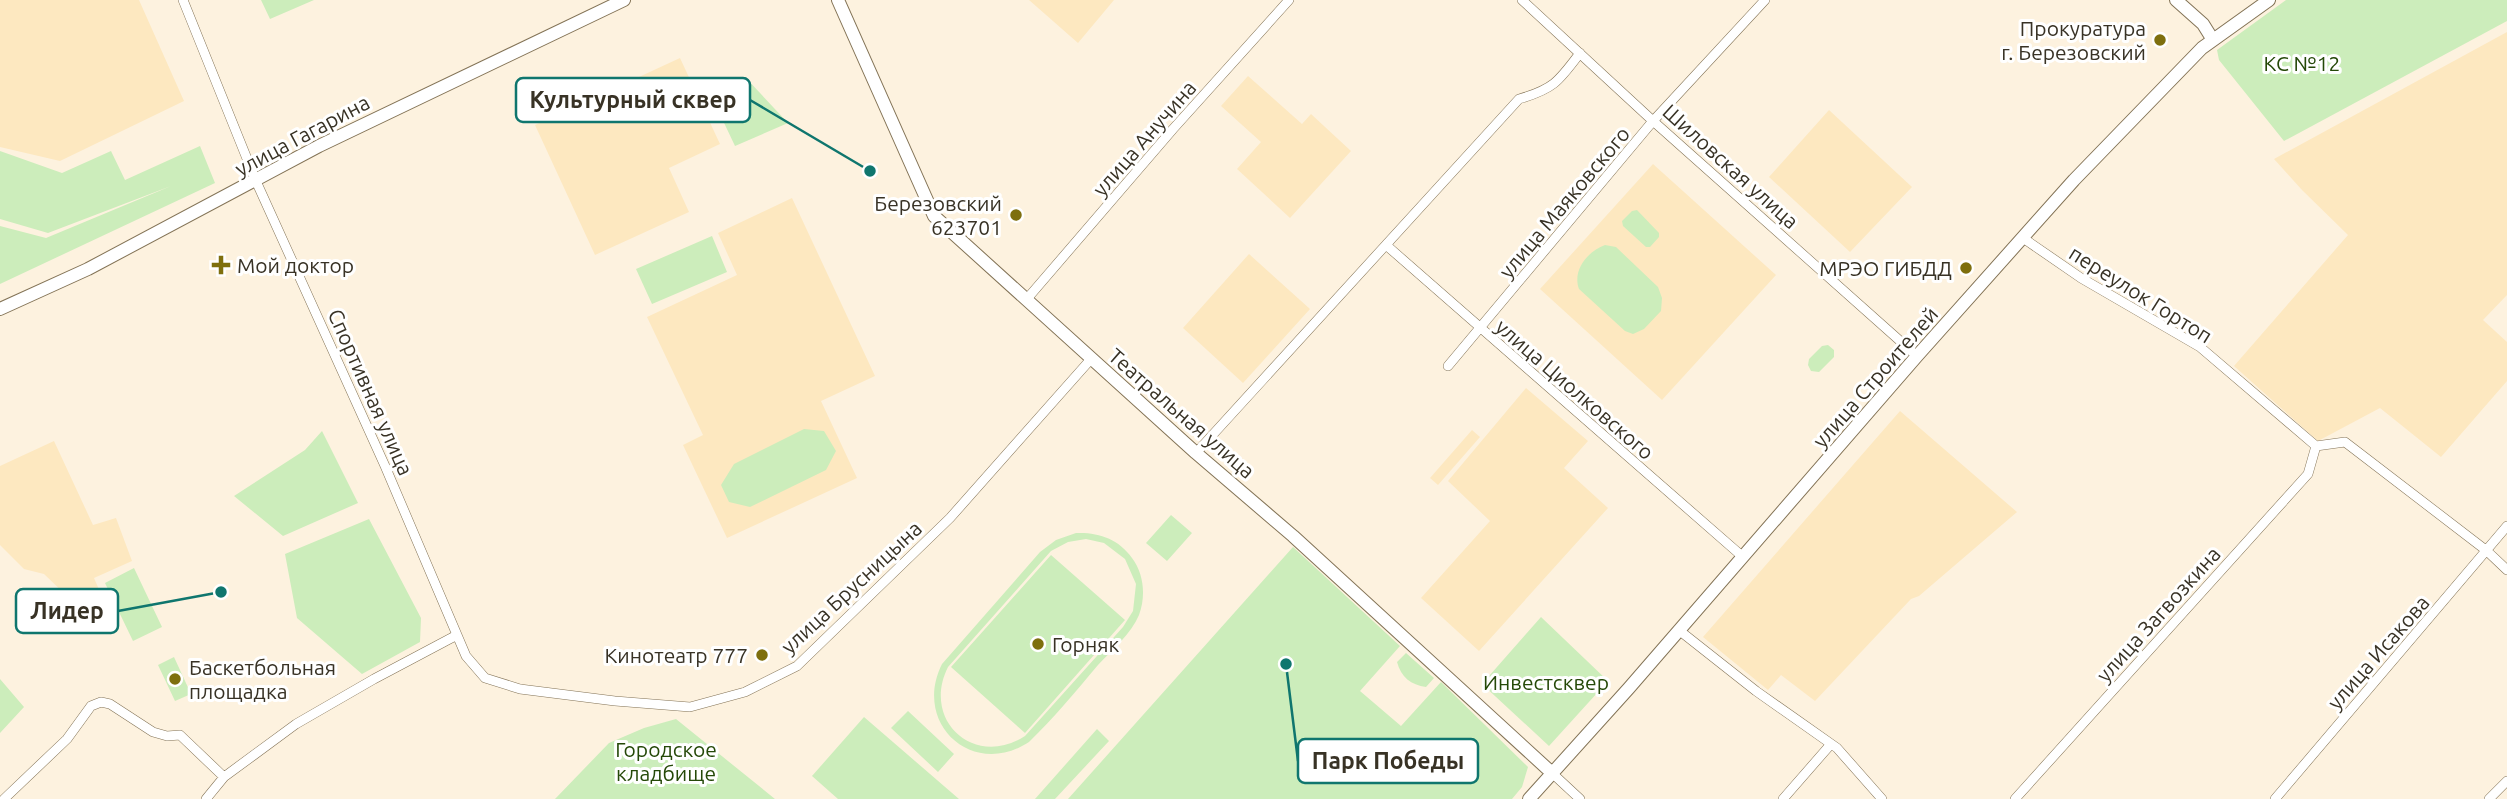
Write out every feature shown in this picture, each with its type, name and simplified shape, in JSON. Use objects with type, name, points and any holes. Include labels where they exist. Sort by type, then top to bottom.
[{"type":"street","name":"Спортивная улица","points":[[183,0],[256,181],[386,466],[466,656],[485,678]]},
{"type":"street","name":"улица Гагарина","points":[[0,309],[88,269],[319,146],[624,0]]},
{"type":"street","name":"Театральная улица","points":[[838,0],[934,216],[1196,453],[1287,530],[1580,799]]},
{"type":"street","name":"улица Анучина","points":[[1026,300],[1173,129],[1289,0]]},
{"type":"street","name":"Шиловская улица","points":[[1522,0],[1917,356]]},
{"type":"street","name":"улица Маяковского","points":[[1448,366],[1654,121],[1765,0]]},
{"type":"street","points":[[2176,0],[2203,24],[2213,40]]},
{"type":"street","name":"улица Строителей","points":[[1529,799],[1680,631],[1917,356],[2157,92],[2213,40],[2269,0]]},
{"type":"street","points":[[1196,453],[1519,99],[1540,93],[1557,83],[1580,53]]},
{"type":"street","name":"переулок Гортоп","points":[[2023,237],[2081,278],[2200,347],[2316,446]]},
{"type":"street","name":"улица Циолковского","points":[[1386,244],[1743,558]]},
{"type":"street","name":"улица Брусницына","points":[[485,678],[520,689],[690,707],[744,692],[797,666],[950,518],[1091,359]]},
{"type":"street","points":[[2316,446],[2345,442],[2487,551],[2507,570]]},
{"type":"street","name":"улица Загвозкина","points":[[2015,799],[2308,474],[2316,446]]},
{"type":"street","name":"улица Исакова","points":[[2275,799],[2507,526]]},
{"type":"street","points":[[1680,631],[1756,691],[1831,744],[1882,799]]},
{"type":"street","points":[[212,797],[223,777],[296,724],[373,679],[457,635]]},
{"type":"street","points":[[4,799],[67,738],[90,706],[101,702],[110,704],[153,732],[167,736],[180,735],[223,777]]},
{"type":"street","points":[[1783,799],[1831,744]]},
{"type":"street","points":[[2489,799],[2507,781]]},
{"type":"shaded area","points":[[0,0],[139,0],[184,101],[60,161],[0,147]]},
{"type":"shaded area","points":[[1029,0],[1114,0],[1078,43]]},
{"type":"shaded area","points":[[2507,32],[2507,295],[2483,320],[2507,342],[2507,381],[2441,457],[2380,408],[2318,441],[2234,366],[2348,235],[2274,159]]},
{"type":"shaded area","points":[[680,58],[720,144],[669,168],[689,212],[595,255],[535,125]]},
{"type":"shaded area","points":[[1248,76],[1302,124],[1311,114],[1351,151],[1290,218],[1237,169],[1261,142],[1221,106]]},
{"type":"shaded area","points":[[1829,110],[1912,187],[1850,252],[1769,177]]},
{"type":"shaded area","points":[[1653,164],[1776,275],[1662,400],[1540,289]]},
{"type":"shaded area","points":[[792,198],[875,376],[821,401],[857,478],[727,538],[683,445],[703,435],[647,317],[737,275],[718,233]]},
{"type":"shaded area","points":[[1249,254],[1310,309],[1243,383],[1183,328]]},
{"type":"shaded area","points":[[1526,388],[1588,441],[1564,468],[1608,508],[1479,651],[1421,598],[1490,521],[1448,481]]},
{"type":"shaded area","points":[[1900,411],[2017,512],[1919,596],[1911,599],[1815,701],[1781,675],[1768,690],[1703,637]]},
{"type":"shaded area","points":[[1472,430],[1480,437],[1438,485],[1430,478]]},
{"type":"shaded area","points":[[54,441],[93,525],[116,518],[132,561],[94,578],[112,619],[97,625],[44,574],[24,569],[0,545],[0,466]]},
{"type":"green space","points":[[261,0],[314,0],[270,19]]},
{"type":"green space","name":"КС №12","points":[[2286,0],[2507,0],[2507,21],[2284,141],[2219,60],[2217,50]]},
{"type":"green space","points":[[745,77],[788,123],[735,146],[708,89]]},
{"type":"green space","points":[[200,146],[215,183],[0,284],[0,226],[46,238],[171,186],[48,233],[0,219],[0,151],[62,173],[111,151],[125,180]]},
{"type":"green space","points":[[1637,210],[1659,233],[1659,237],[1650,247],[1646,247],[1623,226],[1622,221],[1632,211]]},
{"type":"green space","points":[[712,236],[727,272],[652,304],[636,269]]},
{"type":"green space","points":[[1605,245],[1616,247],[1658,287],[1662,298],[1661,311],[1644,329],[1633,334],[1625,331],[1579,289],[1578,275],[1583,262]]},
{"type":"green space","points":[[1828,345],[1834,350],[1834,357],[1819,372],[1811,371],[1809,359],[1822,346]]},
{"type":"green space","points":[[804,429],[824,431],[836,451],[826,470],[750,507],[729,502],[721,485],[734,464]]},
{"type":"green space","points":[[322,431],[358,503],[283,536],[234,496],[305,450]]},
{"type":"green space","points":[[1171,515],[1192,533],[1167,561],[1146,543]]},
{"type":"green space","points":[[369,519],[421,618],[420,642],[362,674],[297,618],[285,554]]},
{"type":"green space","points":[[1076,533],[1100,535],[1127,551],[1141,578],[1143,593],[1139,615],[1126,635],[1029,742],[1008,752],[988,754],[969,749],[953,739],[942,725],[935,707],[935,686],[942,664],[1040,552],[1056,540]],"holes":[[[1086,539],[1104,543],[1125,559],[1136,584],[1133,611],[1123,627],[1025,736],[1006,745],[988,747],[972,743],[958,734],[947,721],[942,705],[942,687],[948,667],[1051,551],[1068,542]]]},
{"type":"green space","points":[[1293,547],[1400,646],[1360,691],[1401,726],[1441,682],[1528,767],[1522,787],[1512,799],[1068,799]]},
{"type":"green space","name":"Горняк","points":[[1051,555],[1125,620],[1025,733],[951,667]]},
{"type":"green space","points":[[134,568],[162,627],[133,641],[105,583]]},
{"type":"green space","name":"Инвестсквер","points":[[1541,617],[1608,681],[1549,746],[1482,684]]},
{"type":"green space","points":[[1406,653],[1434,678],[1426,687],[1411,682],[1401,672],[1397,662]]},
{"type":"green space","name":"Баскетбольная площадка","points":[[174,657],[191,694],[175,701],[158,665]]},
{"type":"green space","points":[[0,679],[24,707],[0,733]]},
{"type":"green space","points":[[908,711],[954,754],[938,772],[891,728]]},
{"type":"green space","points":[[864,717],[959,799],[838,799],[812,776]]},
{"type":"green space","name":"Городское кладбище","points":[[676,719],[775,799],[555,799],[609,743],[644,728]]},
{"type":"green space","points":[[1097,729],[1109,741],[1055,799],[1035,799]]},
{"type":"place","name":"Прокуратура г. Березовский","points":[[2160,40]]},
{"type":"place","name":"Культурный сквер","points":[[870,171]]},
{"type":"place","name":"Березовский 623701","points":[[1016,215]]},
{"type":"place","name":"Мой доктор","points":[[221,265]]},
{"type":"place","name":"МРЭО ГИБДД","points":[[1966,268]]},
{"type":"place","name":"Лидер","points":[[221,592]]},
{"type":"place","name":"Горняк","points":[[1038,644]]},
{"type":"place","name":"Кинотеатр 777","points":[[762,655]]},
{"type":"place","name":"Парк Победы","points":[[1286,664]]},
{"type":"place","name":"Баскетбольная площадка","points":[[175,679]]}]
